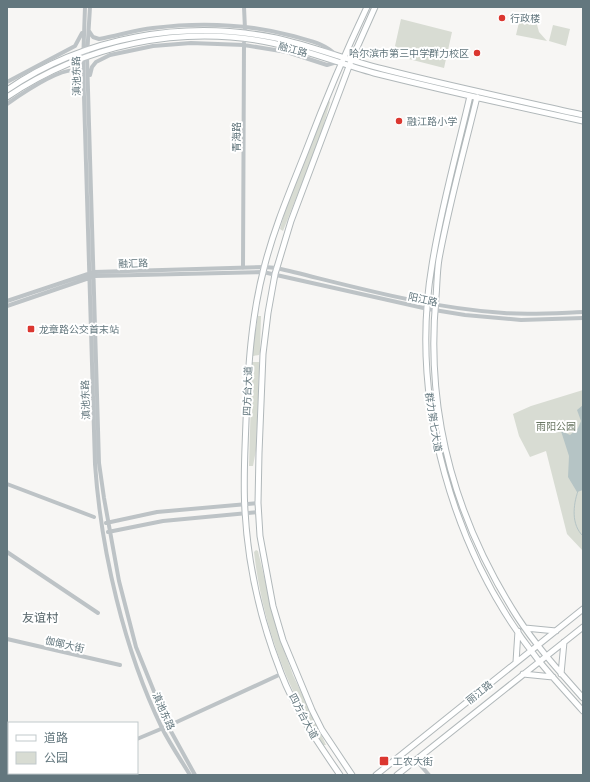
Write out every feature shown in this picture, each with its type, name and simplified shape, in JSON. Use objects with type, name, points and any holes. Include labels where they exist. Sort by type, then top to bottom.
[{"type":"main road","name":"四方台大道","points":[[340,775],[311,733],[281,674],[257,594],[248,547],[244,504],[249,354],[263,270],[284,204],[339,60],[367,7]]},
{"type":"main road","name":"四方台大道","points":[[352,775],[322,730],[294,672],[283,640],[266,570],[258,503],[263,354],[275,274],[291,221],[350,64],[375,7]]},
{"type":"main road","name":"融江路","points":[[7,97],[41,76],[69,64],[85,54],[108,44],[167,32],[207,30],[245,33],[283,40],[350,64],[477,98],[583,121]]},
{"type":"main road","name":"融江路","points":[[7,90],[31,74],[76,54],[85,54],[152,40],[245,33],[264,42],[339,60]]},
{"type":"main road","name":"融江路","points":[[350,64],[583,116]]},
{"type":"main road","name":"群力第七大道","points":[[470,96],[432,265],[428,303],[426,342],[428,384],[440,460],[455,508],[474,552],[492,588],[539,662],[583,711]]},
{"type":"main road","name":"群力第七大道","points":[[477,98],[439,260],[434,310],[433,340],[434,384],[441,433],[446,459],[460,503],[478,544],[500,586],[537,646],[583,698]]},
{"type":"main road","name":"丽江路","points":[[376,775],[583,609]]},
{"type":"main road","name":"丽江路","points":[[397,775],[583,627]]},
{"type":"main road","points":[[525,628],[556,631]]},
{"type":"main road","points":[[516,662],[518,631]]},
{"type":"main road","points":[[561,674],[564,642]]},
{"type":"main road","points":[[523,674],[553,677]]},
{"type":"street","name":"滇池东路","points":[[85,7],[86,27],[84,86],[95,464],[102,524],[121,616],[130,647],[162,729],[190,775]]},
{"type":"street","name":"滇池东路","points":[[86,27],[90,7]]},
{"type":"street","name":"青海路","points":[[243,268],[244,7]]},
{"type":"street","points":[[86,27],[91,35],[96,38],[172,26],[200,25],[245,33],[275,32],[329,47],[339,60],[327,65],[287,52],[244,45],[204,42],[172,44],[141,48],[110,55],[98,60],[92,67],[88,89]]},
{"type":"street","points":[[7,82],[75,46],[80,40],[86,27]]},
{"type":"street","points":[[275,32],[283,40]]},
{"type":"street","points":[[108,44],[119,34]]},
{"type":"street","points":[[250,46],[264,42]]},
{"type":"street","points":[[57,55],[76,54]]},
{"type":"street","name":"滇池东路","points":[[85,54],[88,89],[100,463],[109,532],[125,606],[136,647],[168,726],[195,775]]},
{"type":"street","points":[[56,76],[69,64]]},
{"type":"street","points":[[7,104],[56,76],[71,70],[78,71],[84,86]]},
{"type":"street","name":"融汇路","points":[[7,306],[94,274],[243,268],[263,270]]},
{"type":"street","name":"阳江路","points":[[263,270],[277,268],[435,304],[504,313],[583,312]]},
{"type":"street","name":"融汇路","points":[[94,274],[263,270]]},
{"type":"street","name":"阳江路","points":[[263,270],[434,310],[510,319],[583,318]]},
{"type":"street","name":"融汇路","points":[[7,302],[89,276]]},
{"type":"street","points":[[7,484],[94,517]]},
{"type":"street","points":[[102,524],[157,512],[258,503]]},
{"type":"street","points":[[104,533],[163,520],[258,512]]},
{"type":"street","points":[[7,552],[98,613]]},
{"type":"street","name":"伽倻大街","points":[[7,639],[120,665]]},
{"type":"street","points":[[138,739],[281,674]]},
{"type":"street","points":[[416,760],[429,775]]},
{"type":"green space","points":[[520,18],[536,21],[539,32],[547,41],[516,35]]},
{"type":"green space","points":[[401,19],[452,32],[444,68],[393,55]]},
{"type":"green space","points":[[553,25],[570,29],[566,46],[549,41]]},
{"type":"green space","points":[[328,100],[330,102],[321,135],[283,231],[280,229],[287,204]]},
{"type":"green space","points":[[258,316],[261,316],[260,352],[259,355],[253,356],[252,352]]},
{"type":"green space","points":[[252,362],[259,362],[259,371],[256,450],[253,466],[249,466]]},
{"type":"green space","name":"雨阳公园","points":[[583,390],[583,551],[567,534],[546,451],[530,457],[519,436],[513,414],[531,406]]},
{"type":"green space","points":[[256,550],[258,551],[277,631],[293,675],[326,745],[323,745],[309,723],[297,700],[277,652],[263,603],[254,552]]},
{"type":"shaded area","points":[[583,405],[583,490],[577,492],[568,477],[569,456],[561,431],[570,435],[578,428],[581,421],[577,410]]},
{"type":"waterway","points":[[578,491],[574,515],[576,526],[583,536]]},
{"type":"place","name":"行政楼","points":[[502,18]]},
{"type":"place","name":"哈尔滨市第三中学群力校区","points":[[477,53]]},
{"type":"place","name":"融江路小学","points":[[399,121]]},
{"type":"place","name":"龙章路公交首末站","points":[[31,329]]},
{"type":"place","name":"工农大街","points":[[384,761]]},
{"type":"district","name":"友谊村","points":[[40,618]]}]
